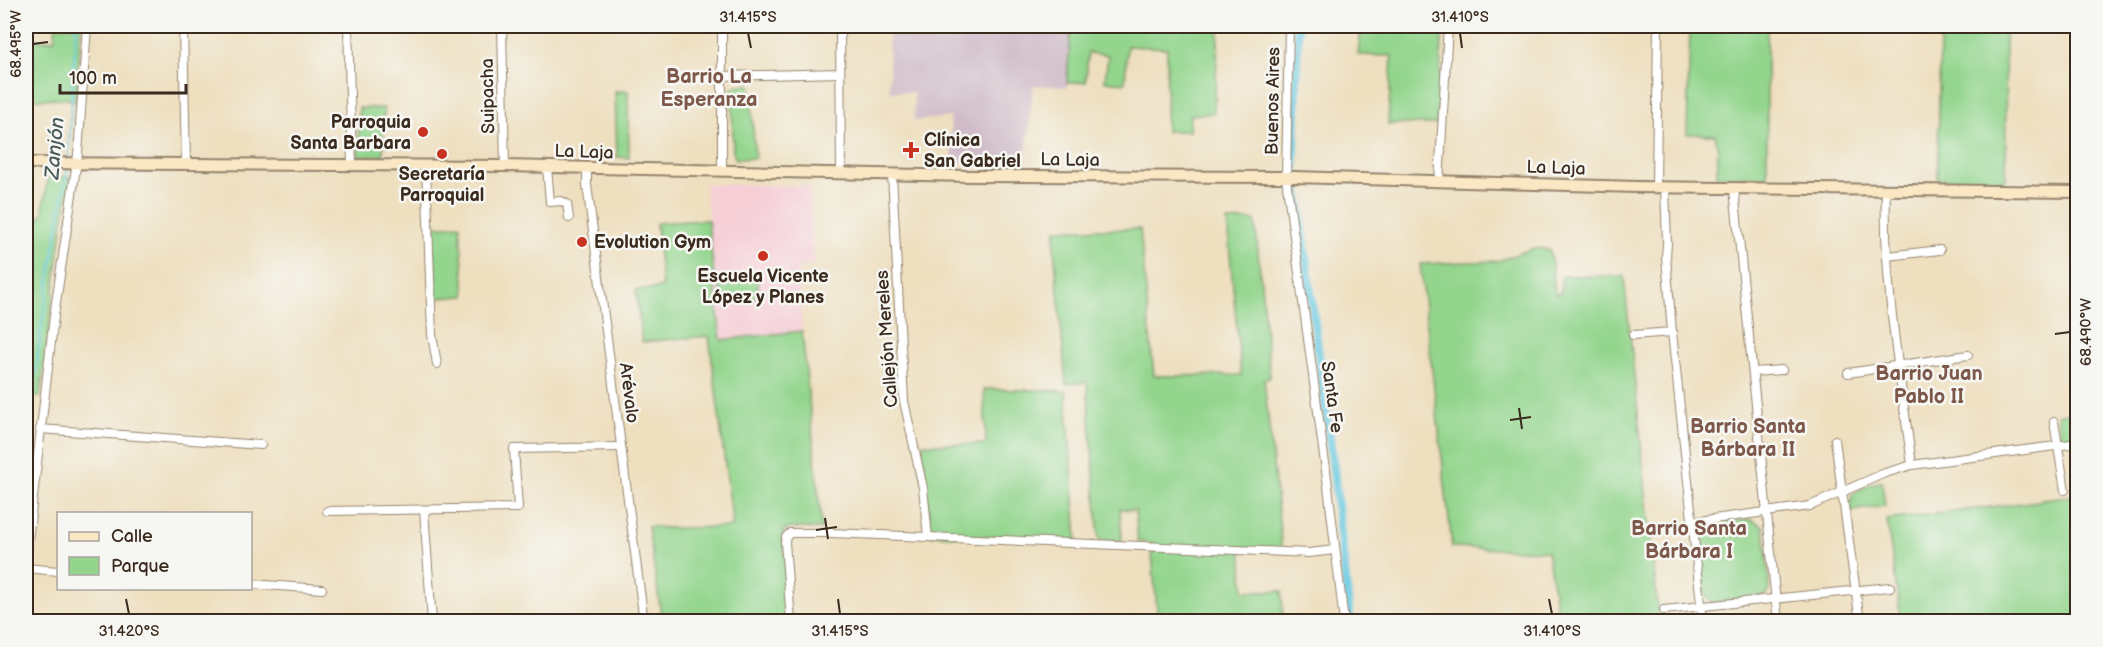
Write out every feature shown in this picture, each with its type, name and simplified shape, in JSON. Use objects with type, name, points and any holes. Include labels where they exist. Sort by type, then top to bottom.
[{"type":"main road","name":"La Laja","points":[[26,163],[505,166],[892,174],[1292,178],[1734,189],[2078,192]]},
{"type":"street","points":[[26,558],[54,316],[76,164],[87,26]]},
{"type":"street","points":[[183,26],[186,165]]},
{"type":"street","points":[[348,26],[352,166]]},
{"type":"street","name":"Suipacha","points":[[502,26],[505,166]]},
{"type":"street","points":[[722,26],[722,170]]},
{"type":"street","points":[[840,26],[841,172]]},
{"type":"street","name":"Buenos Aires","points":[[1289,26],[1292,178]]},
{"type":"street","points":[[1439,182],[1448,26]]},
{"type":"street","points":[[1658,26],[1660,187],[1667,243],[1672,332],[1703,621]]},
{"type":"street","points":[[723,76],[840,73]]},
{"type":"street","points":[[426,165],[432,335],[437,364]]},
{"type":"street","points":[[547,167],[550,202],[561,201],[567,204],[569,218]]},
{"type":"street","name":"Arévalo","points":[[587,169],[587,185],[644,621]]},
{"type":"street","name":"Callejón Mereles","points":[[892,174],[904,401],[922,488],[928,537]]},
{"type":"street","name":"Santa Fe","points":[[1292,178],[1344,621]]},
{"type":"street","points":[[1734,189],[1778,621]]},
{"type":"street","points":[[1886,190],[1888,285],[1912,465]]},
{"type":"street","points":[[1887,256],[1940,250]]},
{"type":"street","points":[[1633,335],[1672,332]]},
{"type":"street","points":[[1848,373],[1968,355]]},
{"type":"street","points":[[1753,372],[1782,370]]},
{"type":"street","points":[[2054,422],[2065,490]]},
{"type":"street","points":[[40,429],[261,445]]},
{"type":"street","points":[[1835,440],[1860,621]]},
{"type":"street","points":[[1691,522],[1810,506],[1885,473],[1912,465],[2078,443]]},
{"type":"street","points":[[327,511],[518,508],[514,449],[621,447]]},
{"type":"street","points":[[424,510],[432,621]]},
{"type":"street","points":[[791,621],[785,542],[790,533],[1309,553],[1335,550]]},
{"type":"street","points":[[26,568],[57,571]]},
{"type":"street","points":[[252,584],[322,589]]},
{"type":"street","points":[[1664,610],[1890,587]]},
{"type":"shaded area","points":[[888,26],[1071,26],[1067,87],[1033,85],[1025,163],[953,162],[950,117],[914,121],[914,92],[890,92]]},
{"type":"shaded area","name":"Escuela Vicente López y Planes","points":[[705,184],[809,186],[814,265],[798,266],[802,331],[721,340]]},
{"type":"green space","points":[[56,26],[81,26],[76,102],[68,99],[26,99],[26,40],[54,40]]},
{"type":"green space","points":[[1071,26],[1219,26],[1214,113],[1190,115],[1189,131],[1166,131],[1167,48],[1127,46],[1125,83],[1105,81],[1108,55],[1088,53],[1086,82],[1067,83]]},
{"type":"green space","points":[[1361,26],[1443,26],[1437,124],[1388,124],[1392,56],[1358,55]]},
{"type":"green space","points":[[1690,26],[1767,26],[1767,177],[1717,176],[1718,149],[1715,135],[1687,134]]},
{"type":"green space","points":[[1940,26],[2005,26],[2006,180],[1938,179]]},
{"type":"green space","points":[[750,84],[755,158],[736,159],[733,153],[732,88]]},
{"type":"green space","points":[[615,91],[628,91],[629,158],[617,157]]},
{"type":"green space","points":[[359,108],[384,108],[383,156],[358,156]]},
{"type":"green space","points":[[48,177],[72,177],[63,221],[40,397],[26,396],[26,219],[42,216]]},
{"type":"green space","points":[[708,220],[721,340],[802,331],[822,529],[791,528],[783,531],[788,621],[662,621],[648,526],[733,527],[709,336],[642,342],[636,290],[662,288],[656,223]]},
{"type":"green space","points":[[1255,220],[1270,378],[1264,379],[1282,550],[1241,548],[1244,591],[1282,591],[1283,621],[1158,621],[1151,543],[1138,542],[1135,510],[1120,509],[1122,541],[1099,540],[1087,382],[1066,384],[1054,246],[1056,229],[1140,229],[1154,376],[1241,375],[1227,221]]},
{"type":"green space","points":[[460,225],[465,296],[436,298],[431,227]]},
{"type":"green space","points":[[1534,248],[1550,250],[1555,294],[1561,293],[1562,276],[1624,276],[1659,621],[1559,621],[1547,551],[1452,547],[1420,264],[1498,261]]},
{"type":"green space","points":[[758,277],[758,297],[720,299],[720,278]]},
{"type":"green space","points":[[984,389],[1066,391],[1077,540],[931,535],[922,444],[986,444]]},
{"type":"green space","points":[[2077,411],[2077,440],[2067,441],[2060,435],[2057,415]]},
{"type":"green space","points":[[1882,481],[1885,506],[1850,511],[1849,505],[1853,494],[1868,485]]},
{"type":"green space","points":[[2077,495],[2077,621],[1901,621],[1887,520]]},
{"type":"green space","points":[[1751,519],[1764,527],[1770,590],[1766,595],[1713,603],[1705,595],[1698,532],[1703,525],[1707,524]]},
{"type":"waterway","name":"Zanjón","points":[[68,160],[76,26]]},
{"type":"waterway","points":[[1298,26],[1294,167],[1334,472],[1350,622]]},
{"type":"waterway","name":"Zanjón","points":[[26,450],[41,330],[68,166]]},
{"type":"place","name":"Parroquia Santa Barbara","points":[[423,132]]},
{"type":"place","name":"Clínica San Gabriel","points":[[911,150]]},
{"type":"place","name":"Secretaría Parroquial","points":[[442,154]]},
{"type":"place","name":"Evolution Gym","points":[[582,242]]},
{"type":"place","name":"Escuela Vicente López y Planes","points":[[763,256]]},
{"type":"district","name":"Barrio La Esperanza","points":[[709,88]]},
{"type":"district","name":"Barrio Juan Pablo II","points":[[1929,386]]},
{"type":"district","name":"Barrio Santa Bárbara II","points":[[1748,438]]},
{"type":"district","name":"Barrio Santa Bárbara I","points":[[1689,540]]}]
